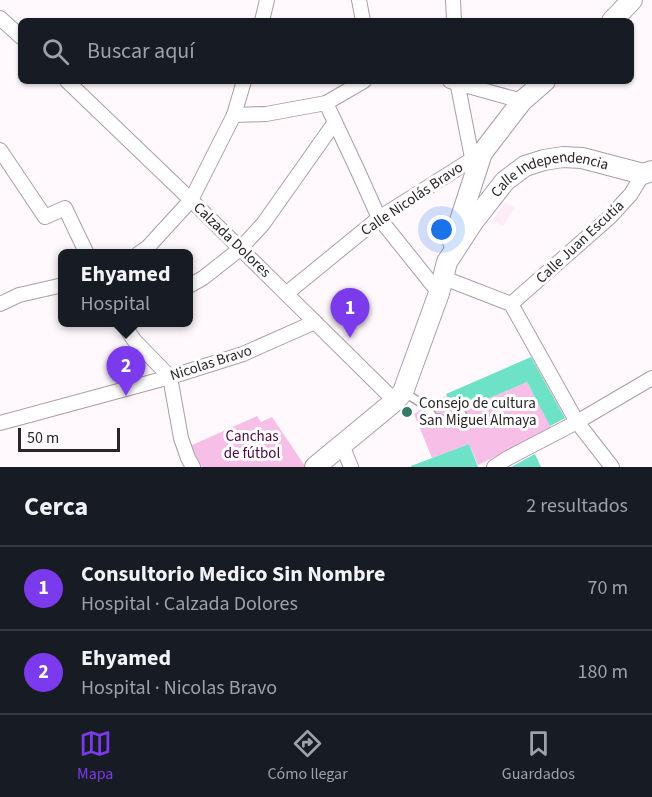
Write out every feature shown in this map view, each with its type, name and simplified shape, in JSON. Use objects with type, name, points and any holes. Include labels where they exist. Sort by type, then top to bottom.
[{"type":"street","points":[[263,18],[267,0]]},
{"type":"street","points":[[359,0],[362,18]]},
{"type":"street","points":[[453,0],[454,18]]},
{"type":"street","points":[[615,18],[632,0]]},
{"type":"street","points":[[0,18],[18,35]]},
{"type":"street","name":"Calzada Dolores","points":[[70,84],[315,322],[399,396]]},
{"type":"street","points":[[145,249],[191,200],[234,115],[243,84]]},
{"type":"street","points":[[234,115],[266,114],[326,103],[359,84]]},
{"type":"street","points":[[455,84],[477,155]]},
{"type":"street","points":[[464,84],[522,101]]},
{"type":"street","name":"Calle Independencia","points":[[443,278],[477,155],[522,101],[541,84]]},
{"type":"street","points":[[326,103],[379,218],[443,278],[511,304],[576,422],[612,467]]},
{"type":"street","points":[[193,284],[240,249],[263,224],[335,122]]},
{"type":"street","points":[[0,150],[45,217],[65,208],[85,249]]},
{"type":"street","name":"Calle Nicolás Bravo","points":[[287,293],[379,218],[477,155]]},
{"type":"street","name":"Calle Independencia","points":[[443,278],[490,199],[505,181],[525,166],[544,159],[582,158],[648,173]]},
{"type":"street","name":"Calle Juan Escutia","points":[[511,304],[610,217],[648,173]]},
{"type":"street","points":[[315,467],[399,396],[443,278]]},
{"type":"street","points":[[0,304],[19,296],[58,286]]},
{"type":"street","name":"Nicolas Bravo","points":[[0,423],[170,377],[243,354],[315,322]]},
{"type":"street","points":[[125,327],[134,340],[170,377],[181,438],[193,467]]},
{"type":"street","points":[[494,467],[509,463],[652,378]]},
{"type":"street","points":[[342,445],[351,467]]},
{"type":"lane","points":[[399,396],[426,406],[433,417],[445,420],[462,414]]},
{"type":"shaded area","points":[[505,202],[515,208],[503,226],[493,220]]},
{"type":"green space","points":[[527,382],[552,429],[478,465],[469,444],[432,458],[414,414],[447,396],[454,413]]},
{"type":"green space","name":"Canchas de fútbol","points":[[257,416],[261,422],[272,417],[304,467],[202,467],[190,446]]},
{"type":"building","points":[[531,357],[565,418],[550,426],[527,382],[464,409],[453,411],[446,394]]},
{"type":"building","points":[[469,444],[478,467],[411,467],[411,466]]},
{"type":"building","points":[[535,454],[541,467],[511,467],[513,466]]},
{"type":"place","name":"Consultorio Medico Sin Nombre","points":[[350,338]]},
{"type":"place","name":"Ehyamed","points":[[126,396]]},
{"type":"place","name":"Consejo de cultura San Miguel Almaya","points":[[407,412]]}]
